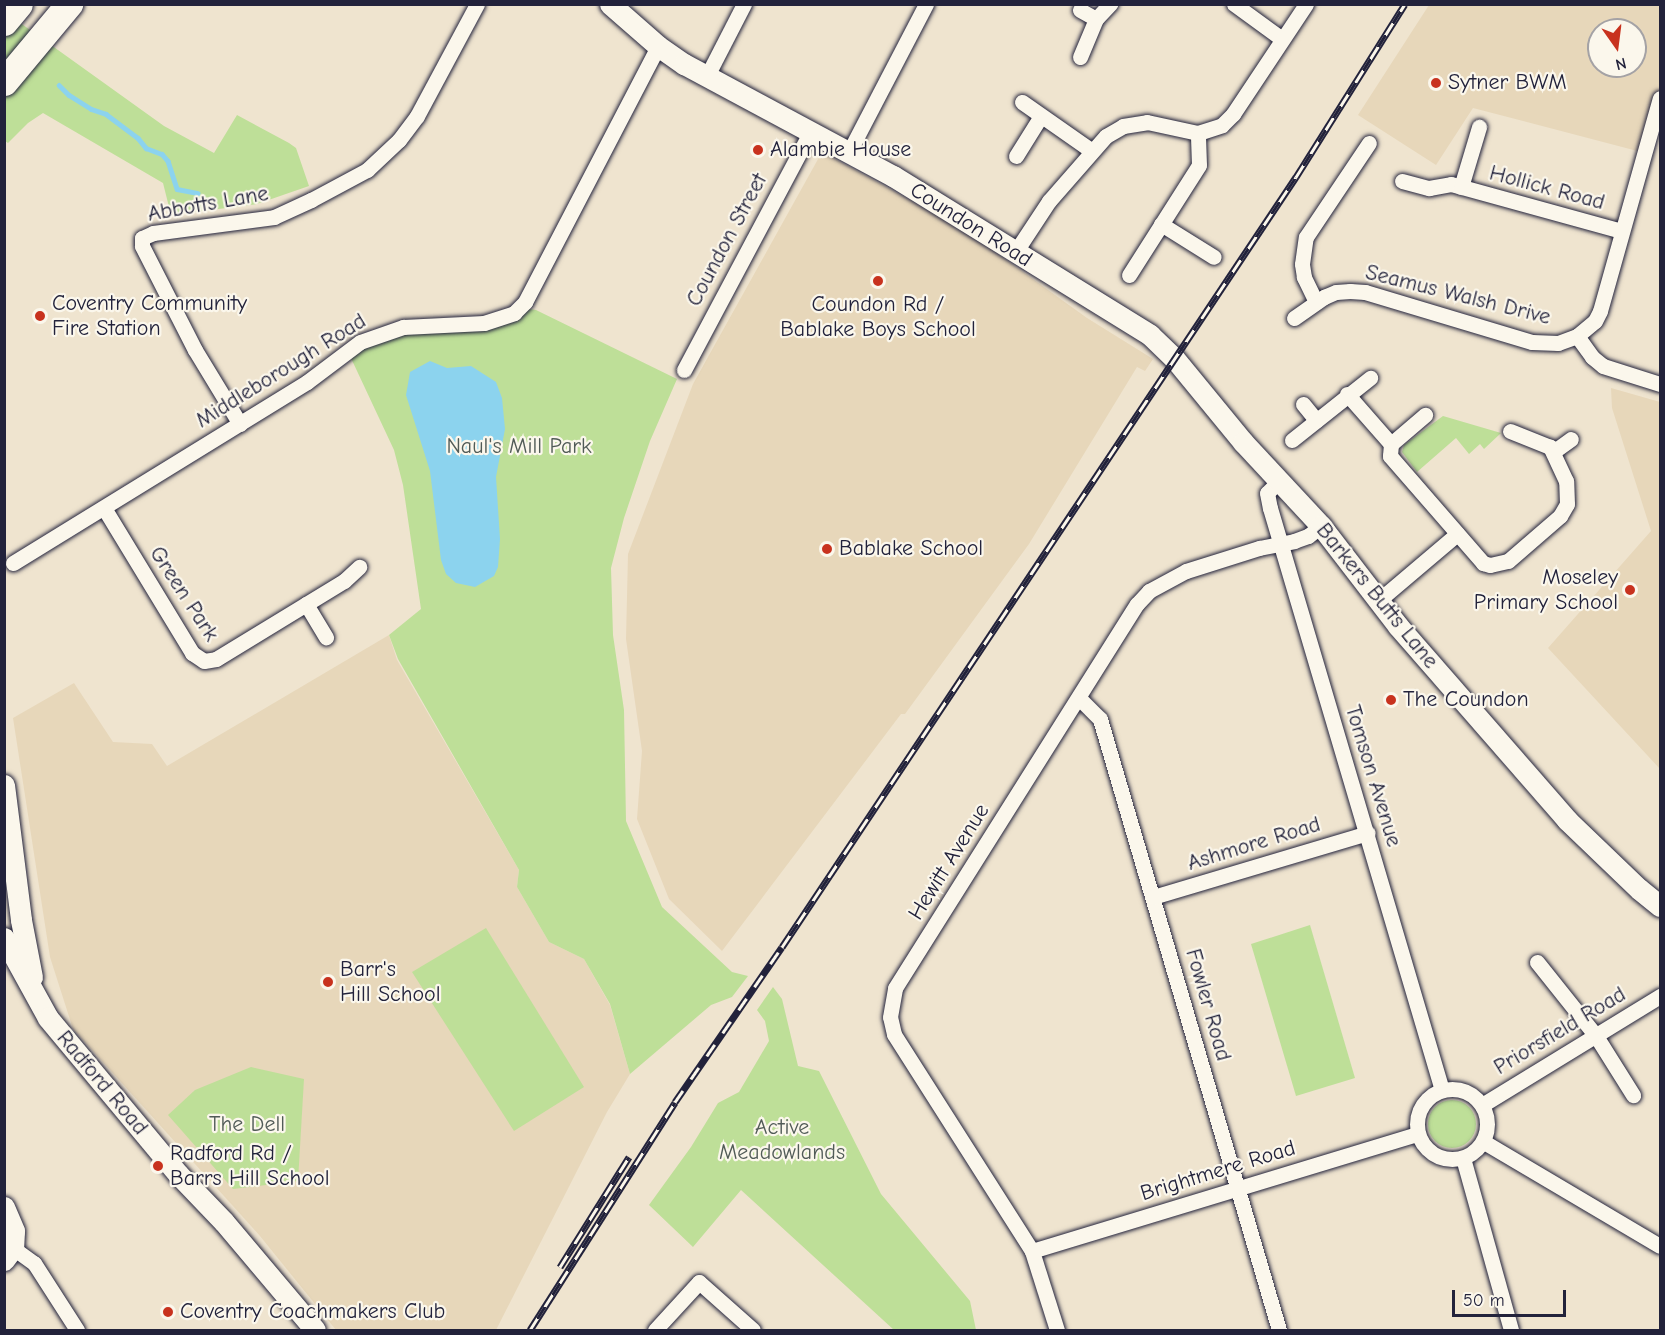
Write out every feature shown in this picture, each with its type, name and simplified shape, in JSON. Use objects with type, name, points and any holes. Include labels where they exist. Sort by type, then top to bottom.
[{"type":"highway","points":[[4,22],[19,4]]},
{"type":"highway","points":[[4,57],[52,4]]},
{"type":"highway","points":[[4,82],[69,4]]},
{"type":"street","name":"Abbotts Lane","points":[[240,424],[195,350],[142,246],[144,235],[274,217],[367,170],[399,140],[417,116],[477,4]]},
{"type":"street","name":"Coundon Road","points":[[610,4],[658,46],[707,76],[849,152],[1016,251],[1150,335],[1192,378],[1243,442]]},
{"type":"street","points":[[707,76],[744,4]]},
{"type":"street","points":[[849,152],[926,4]]},
{"type":"street","points":[[1080,57],[1096,19],[1110,4]]},
{"type":"street","points":[[1234,4],[1282,39]]},
{"type":"street","points":[[1016,251],[1049,201],[1106,136],[1123,126],[1136,123],[1160,124],[1182,132],[1198,133],[1222,125],[1233,114],[1306,4]]},
{"type":"street","points":[[1080,10],[1096,19]]},
{"type":"street","name":"Middleborough Road","points":[[13,563],[307,382],[348,350],[375,335],[403,327],[484,323],[514,313],[525,302],[658,46]]},
{"type":"street","name":"Seamus Walsh Drive","points":[[1294,318],[1316,302],[1336,292],[1365,292],[1532,342],[1558,343],[1577,336],[1595,321],[1600,310],[1660,98]]},
{"type":"street","points":[[1022,102],[1092,151]]},
{"type":"street","points":[[1016,156],[1041,116]]},
{"type":"street","name":"Hollick Road","points":[[1461,187],[1479,127]]},
{"type":"street","name":"Coundon Street","points":[[684,370],[811,131]]},
{"type":"street","points":[[1128,275],[1199,165],[1198,133]]},
{"type":"street","points":[[1316,302],[1304,277],[1302,264],[1306,237],[1369,143]]},
{"type":"street","name":"Hollick Road","points":[[1402,181],[1429,189],[1451,184],[1622,231]]},
{"type":"street","points":[[1161,224],[1214,257]]},
{"type":"street","points":[[1577,336],[1592,357],[1603,366],[1660,384]]},
{"type":"street","points":[[1292,440],[1370,378]]},
{"type":"street","points":[[1347,394],[1391,444]]},
{"type":"street","points":[[1303,404],[1316,420]]},
{"type":"street","points":[[1425,415],[1391,444],[1390,456],[1483,563],[1490,565],[1508,561],[1560,516],[1567,504],[1566,482],[1553,452],[1544,442],[1510,430]]},
{"type":"street","points":[[1553,452],[1571,439]]},
{"type":"street","name":"Barkers Butts Lane","points":[[1243,442],[1321,526],[1378,601],[1567,820],[1660,906]]},
{"type":"street","name":"Tomson Avenue","points":[[1280,480],[1267,493],[1280,543],[1368,833],[1442,1090]]},
{"type":"street","name":"Green Park","points":[[104,508],[192,653],[200,660],[216,659],[344,581],[358,567]]},
{"type":"street","name":"Hewitt Avenue","points":[[1057,1330],[1032,1251],[894,1034],[890,1017],[895,988],[1080,699],[1137,604],[1149,591],[1186,572],[1308,536],[1321,526]]},
{"type":"street","points":[[1378,601],[1457,534]]},
{"type":"street","points":[[306,604],[326,637]]},
{"type":"street","name":"Fowler Road","points":[[1080,699],[1100,719],[1279,1330]]},
{"type":"street","name":"Radford Road","points":[[4,785],[21,920],[37,995]]},
{"type":"street","name":"Ashmore Road","points":[[1153,897],[1368,833]]},
{"type":"street","points":[[4,869],[9,905],[4,922]]},
{"type":"street","name":"Radford Road","points":[[4,938],[48,1018],[178,1174],[295,1304],[315,1330]]},
{"type":"street","points":[[1537,962],[1596,1036],[1633,1095]]},
{"type":"street","name":"Priorsfield Road","points":[[1482,1105],[1660,996]]},
{"type":"street","points":[[1442,1090],[1462,1090],[1474,1096],[1482,1105],[1488,1124],[1484,1142],[1473,1153],[1463,1158],[1450,1160],[1437,1156],[1426,1148],[1418,1134],[1417,1120],[1421,1107],[1431,1096],[1442,1090]]},
{"type":"street","name":"Brightmere Road","points":[[1032,1251],[1418,1134]]},
{"type":"street","points":[[1484,1142],[1660,1246]]},
{"type":"street","points":[[1463,1158],[1511,1330]]},
{"type":"street","points":[[4,1208],[14,1231],[9,1254],[34,1263],[77,1330]]},
{"type":"street","points":[[655,1330],[699,1282],[753,1330]]},
{"type":"shaded area","points":[[1429,5],[1660,5],[1660,98],[1645,153],[1473,108],[1436,165],[1358,115]]},
{"type":"shaded area","name":"Bablake School","points":[[822,152],[963,229],[1087,318],[1153,359],[1145,371],[1137,367],[1029,544],[905,714],[901,714],[722,951],[669,899],[637,819],[642,751],[626,639],[628,554],[693,384]]},
{"type":"shaded area","name":"Moseley Primary School","points":[[1611,388],[1660,402],[1660,769],[1548,648],[1651,531],[1612,408]]},
{"type":"shaded area","name":"Barr's Hill School","points":[[389,635],[397,660],[519,870],[517,887],[549,942],[584,959],[610,1005],[630,1074],[607,1112],[496,1330],[336,1330],[260,1236],[73,1029],[50,957],[13,718],[74,683],[113,742],[152,744],[167,766]]},
{"type":"green space","points":[[5,12],[164,126],[214,153],[237,115],[289,143],[296,148],[309,186],[257,204],[171,215],[163,183],[43,113],[28,123],[8,143],[5,141]]},
{"type":"green space","name":"Naul's Mill Park","points":[[529,309],[536,310],[677,379],[650,441],[624,518],[611,568],[613,635],[624,710],[626,821],[662,907],[732,972],[748,976],[732,997],[711,1005],[630,1074],[610,1004],[584,959],[549,942],[517,887],[519,870],[398,659],[389,635],[421,609],[403,485],[394,450],[350,356],[383,339],[402,333],[500,326],[520,319]]},
{"type":"green space","points":[[1443,416],[1501,433],[1484,449],[1480,444],[1469,454],[1456,438],[1417,472],[1402,452],[1404,445]]},
{"type":"green space","points":[[1310,925],[1355,1078],[1296,1096],[1251,944]]},
{"type":"green space","points":[[486,928],[584,1087],[514,1131],[412,972]]},
{"type":"green space","name":"Active Meadowlands","points":[[773,987],[782,999],[798,1066],[819,1071],[881,1194],[970,1301],[976,1330],[894,1330],[741,1190],[693,1247],[649,1205],[691,1147],[718,1103],[739,1092],[769,1041],[765,1021],[757,1010]]},
{"type":"green space","name":"The Dell","points":[[251,1067],[304,1079],[298,1181],[233,1189],[168,1115],[195,1090]]},
{"type":"green space","points":[[1447,1100],[1457,1100],[1469,1107],[1476,1119],[1476,1129],[1469,1141],[1457,1148],[1447,1148],[1432,1137],[1428,1129],[1428,1119],[1439,1104]]},
{"type":"water","points":[[430,361],[447,368],[471,366],[496,382],[502,398],[505,429],[496,477],[500,539],[498,567],[494,576],[475,587],[456,583],[446,574],[441,560],[430,471],[406,395],[410,372]]},
{"type":"waterway","points":[[59,85],[69,95],[91,109],[106,114],[138,138],[146,148],[162,154],[168,161],[177,189],[198,193]]},
{"type":"railway","points":[[530,1330],[675,1102],[782,947],[1296,177],[1405,4]]},
{"type":"railway","points":[[560,1267],[629,1157]]},
{"type":"place","name":"Sytner BWM","points":[[1436,83]]},
{"type":"place","name":"Alambie House","points":[[758,150]]},
{"type":"place","name":"Coundon Rd / Bablake Boys School","points":[[878,281]]},
{"type":"place","name":"Coventry Community Fire Station","points":[[40,316]]},
{"type":"place","name":"Bablake School","points":[[827,549]]},
{"type":"place","name":"Moseley Primary School","points":[[1630,590]]},
{"type":"place","name":"The Coundon","points":[[1391,700]]},
{"type":"place","name":"Barr's Hill School","points":[[328,982]]},
{"type":"place","name":"Radford Rd / Barrs Hill School","points":[[158,1166]]},
{"type":"place","name":"Coventry Coachmakers Club","points":[[168,1312]]}]
